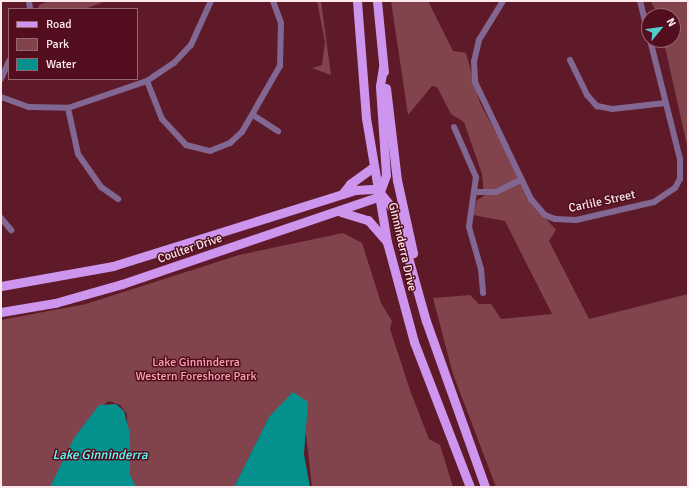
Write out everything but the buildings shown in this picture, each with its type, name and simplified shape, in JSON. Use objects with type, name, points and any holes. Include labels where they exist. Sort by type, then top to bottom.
[{"type":"main road","name":"Ginninderra Drive","points":[[357,1],[373,167],[380,194],[387,242],[414,342],[470,487]]},
{"type":"main road","name":"Ginninderra Drive","points":[[377,1],[383,67],[397,180],[437,349]]},
{"type":"main road","points":[[380,194],[386,175],[380,86],[383,67]]},
{"type":"main road","points":[[342,194],[350,184],[373,167]]},
{"type":"main road","name":"Coulter Drive","points":[[1,286],[52,279],[136,260],[342,194],[380,194]]},
{"type":"main road","name":"Ginninderra Drive","points":[[380,194],[395,212],[437,349],[485,487]]},
{"type":"main road","name":"Coulter Drive","points":[[1,312],[55,303],[122,284],[337,212],[380,194]]},
{"type":"main road","points":[[337,212],[368,220],[387,242]]},
{"type":"street","points":[[1,97],[29,107],[68,108],[147,81],[174,63],[191,45],[211,1]]},
{"type":"street","points":[[147,81],[162,118],[190,148],[210,151],[225,146],[242,132],[280,66],[281,23],[273,1]]},
{"type":"street","name":"Carlile Street","points":[[503,1],[479,40],[474,75],[479,96],[521,180],[537,208],[560,221],[576,220],[664,198],[675,188],[681,169],[652,48]]},
{"type":"street","points":[[570,60],[587,95],[596,106],[612,109],[666,103]]},
{"type":"street","points":[[1,79],[8,63]]},
{"type":"street","points":[[68,108],[78,154],[101,187],[118,199]]},
{"type":"street","points":[[253,115],[278,131]]},
{"type":"street","points":[[454,127],[475,169],[475,192],[469,227],[480,268],[482,293]]},
{"type":"street","points":[[475,192],[496,192],[521,180]]},
{"type":"street","points":[[1,218],[11,230]]},
{"type":"green space","points":[[49,1],[106,1],[88,8],[38,8],[39,5]]},
{"type":"green space","points":[[317,1],[321,1],[331,75],[312,68],[322,65],[325,42]]},
{"type":"green space","points":[[391,1],[428,1],[453,51],[466,53],[480,103],[536,207],[556,230],[549,241],[589,319],[688,294],[688,487],[496,487],[453,374],[433,298],[470,295],[479,304],[491,304],[501,319],[552,314],[505,221],[473,215],[477,200],[484,196],[482,174],[464,122],[451,114],[437,87],[432,86],[408,115]]},
{"type":"green space","points":[[688,1],[688,150],[665,48],[681,48],[681,8],[654,8],[651,2]]},
{"type":"green space","name":"Lake Ginninderra Western Foreshore Park","points":[[343,233],[362,243],[381,303],[392,321],[390,329],[411,393],[429,439],[440,445],[453,487],[312,487],[304,417],[269,417],[234,487],[129,487],[127,414],[120,405],[109,401],[102,406],[55,487],[1,487],[1,320],[86,304],[239,255]]},
{"type":"water","points":[[293,392],[308,402],[304,454],[310,487],[234,487],[269,417]]},
{"type":"water","name":"Lake Ginninderra","points":[[116,404],[124,411],[130,434],[130,475],[136,487],[50,487],[74,438],[99,405]]}]
